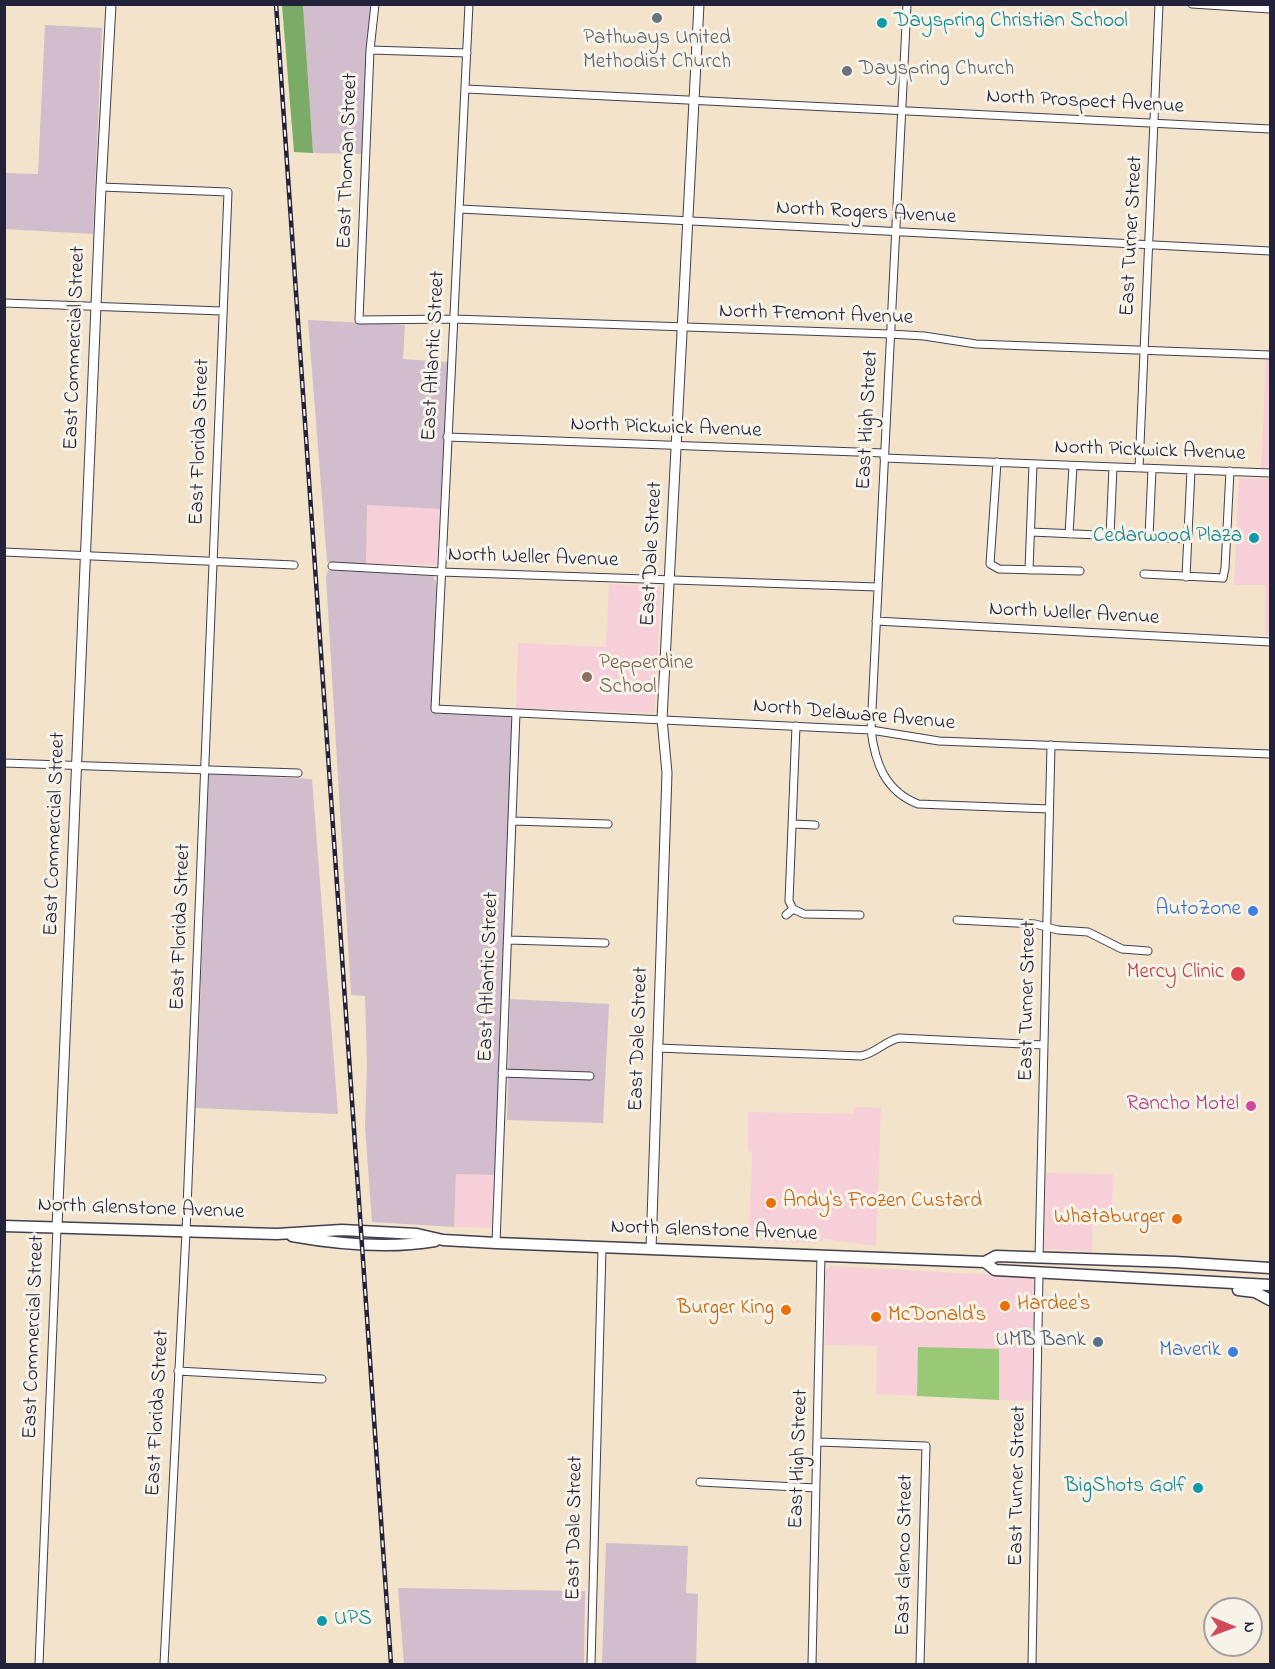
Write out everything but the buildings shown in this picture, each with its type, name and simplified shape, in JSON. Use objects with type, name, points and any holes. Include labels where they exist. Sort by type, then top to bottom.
[{"type":"main road","name":"North Glenstone Avenue","points":[[4,1226],[277,1234],[314,1240],[378,1244],[419,1244],[442,1240],[985,1262],[996,1256],[1270,1268]]},
{"type":"main road","points":[[995,1270],[1004,1263],[1033,1263],[1040,1258]]},
{"type":"main road","points":[[1039,1273],[1045,1267],[1053,1266],[1090,1267],[1099,1260]]},
{"type":"main road","points":[[985,1262],[995,1270],[1270,1285]]},
{"type":"main road","points":[[1250,1267],[1270,1262]]},
{"type":"main road","points":[[1131,1277],[1164,1286],[1255,1292],[1270,1300]]},
{"type":"street","name":"East Commercial Street","points":[[39,1665],[101,187],[111,4]]},
{"type":"street","name":"East Thoman Street","points":[[359,320],[370,50],[375,4]]},
{"type":"street","name":"East Atlantic Street","points":[[435,709],[469,4]]},
{"type":"street","name":"East Dale Street","points":[[651,1249],[667,773],[662,719],[699,4]]},
{"type":"street","name":"East High Street","points":[[907,4],[877,587],[871,730],[874,750],[882,774],[905,799],[918,804],[1049,809]]},
{"type":"street","name":"East Turner Street","points":[[1139,468],[1159,4]]},
{"type":"street","points":[[1192,4],[1270,9]]},
{"type":"street","points":[[370,50],[467,53]]},
{"type":"street","name":"North Prospect Avenue","points":[[466,89],[1270,129]]},
{"type":"street","name":"East Florida Street","points":[[101,187],[228,192],[186,1232],[164,1665]]},
{"type":"street","name":"North Rogers Avenue","points":[[460,209],[1270,251]]},
{"type":"street","points":[[4,303],[222,310]]},
{"type":"street","name":"North Fremont Avenue","points":[[359,320],[454,319],[891,334],[924,336],[976,344],[1270,355]]},
{"type":"street","name":"North Pickwick Avenue","points":[[447,437],[1270,473]]},
{"type":"street","points":[[997,462],[990,564],[999,569],[1080,571]]},
{"type":"street","points":[[1029,570],[1033,464]]},
{"type":"street","points":[[1069,534],[1073,465]]},
{"type":"street","points":[[1110,536],[1113,467]]},
{"type":"street","points":[[1149,537],[1152,469]]},
{"type":"street","points":[[1186,576],[1191,470]]},
{"type":"street","points":[[1144,574],[1223,578],[1230,471]]},
{"type":"street","points":[[1031,532],[1188,539]]},
{"type":"street","points":[[4,552],[294,566]]},
{"type":"street","name":"North Weller Avenue","points":[[332,566],[877,587]]},
{"type":"street","name":"North Weller Avenue","points":[[876,621],[1270,642]]},
{"type":"street","name":"North Delaware Avenue","points":[[435,709],[871,730],[939,741],[1270,754]]},
{"type":"street","name":"East Atlantic Street","points":[[496,1243],[516,713]]},
{"type":"street","points":[[796,726],[789,901],[793,909],[804,914],[860,915]]},
{"type":"street","name":"East Turner Street","points":[[1040,1258],[1051,745]]},
{"type":"street","points":[[4,763],[205,768],[298,773]]},
{"type":"street","points":[[513,820],[608,824]]},
{"type":"street","points":[[793,824],[815,825]]},
{"type":"street","points":[[786,915],[793,909]]},
{"type":"street","points":[[957,920],[1035,924],[1059,930],[1092,933],[1128,951],[1148,951]]},
{"type":"street","points":[[509,940],[605,943]]},
{"type":"street","points":[[657,1048],[861,1056],[875,1052],[888,1042],[899,1038],[1044,1045]]},
{"type":"street","points":[[502,1073],[590,1076]]},
{"type":"street","name":"East Dale Street","points":[[591,1665],[602,1248]]},
{"type":"street","name":"East High Street","points":[[812,1665],[821,1255]]},
{"type":"street","name":"East Turner Street","points":[[1032,1665],[1039,1273]]},
{"type":"street","points":[[178,1371],[322,1379]]},
{"type":"street","name":"East Glenco Street","points":[[818,1442],[926,1446],[920,1665]]},
{"type":"street","points":[[700,1482],[816,1488]]},
{"type":"shaded area","points":[[303,5],[370,5],[363,154],[313,153]]},
{"type":"shaded area","points":[[45,25],[102,28],[93,234],[5,229],[5,173],[38,174]]},
{"type":"shaded area","points":[[308,320],[405,325],[403,359],[448,362],[440,509],[367,505],[366,564],[327,562]]},
{"type":"shaded area","points":[[1266,358],[1270,358],[1270,469],[1261,468]]},
{"type":"shaded area","points":[[1239,478],[1270,479],[1270,635],[1265,635],[1266,585],[1234,585]]},
{"type":"shaded area","points":[[367,505],[440,509],[437,563],[435,565],[366,564]]},
{"type":"shaded area","points":[[328,570],[433,576],[436,583],[433,713],[507,716],[513,722],[495,1175],[456,1174],[454,1227],[372,1222],[365,1127],[367,1064],[365,996],[351,995],[326,577]]},
{"type":"shaded area","name":"Pepperdine School","points":[[609,584],[661,586],[654,713],[516,708],[518,643],[606,647]]},
{"type":"shaded area","points":[[209,774],[312,779],[338,1114],[196,1108]]},
{"type":"shaded area","points":[[510,999],[609,1004],[603,1123],[507,1120]]},
{"type":"shaded area","points":[[854,1107],[881,1108],[876,1246],[825,1239],[814,1243],[749,1240],[752,1152],[748,1151],[748,1112],[853,1114]]},
{"type":"shaded area","points":[[1046,1173],[1113,1174],[1112,1212],[1093,1212],[1092,1251],[1044,1249]]},
{"type":"shaded area","points":[[456,1174],[495,1175],[493,1228],[454,1227]]},
{"type":"shaded area","points":[[831,1266],[1031,1277],[1035,1287],[1033,1401],[999,1400],[999,1350],[919,1347],[917,1396],[876,1394],[877,1346],[825,1345],[826,1270]]},
{"type":"shaded area","points":[[606,1543],[688,1546],[686,1593],[698,1594],[696,1664],[602,1664]]},
{"type":"shaded area","points":[[398,1588],[585,1591],[584,1664],[404,1664]]},
{"type":"green space","points":[[282,5],[303,5],[313,153],[294,152]]},
{"type":"green space","points":[[918,1347],[999,1349],[999,1400],[917,1396]]},
{"type":"railway","points":[[276,4],[391,1664]]},
{"type":"place","name":"Pathways United Methodist Church","points":[[657,18]]},
{"type":"place","name":"Dayspring Christian School","points":[[882,23]]},
{"type":"place","name":"Dayspring Church","points":[[847,71]]},
{"type":"place","name":"Cedarwood Plaza","points":[[1254,538]]},
{"type":"place","name":"Pepperdine School","points":[[587,677]]},
{"type":"place","name":"AutoZone","points":[[1253,911]]},
{"type":"place","name":"Mercy Clinic","points":[[1238,974]]},
{"type":"place","name":"Rancho Motel","points":[[1251,1106]]},
{"type":"place","name":"Andy's Frozen Custard","points":[[771,1203]]},
{"type":"place","name":"Whataburger","points":[[1177,1219]]},
{"type":"place","name":"Hardee's","points":[[1005,1306]]},
{"type":"place","name":"Burger King","points":[[786,1310]]},
{"type":"place","name":"McDonald's","points":[[876,1317]]},
{"type":"place","name":"UMB Bank","points":[[1098,1342]]},
{"type":"place","name":"Maverik","points":[[1233,1352]]},
{"type":"place","name":"BigShots Golf","points":[[1198,1488]]},
{"type":"place","name":"UPS","points":[[322,1621]]}]
